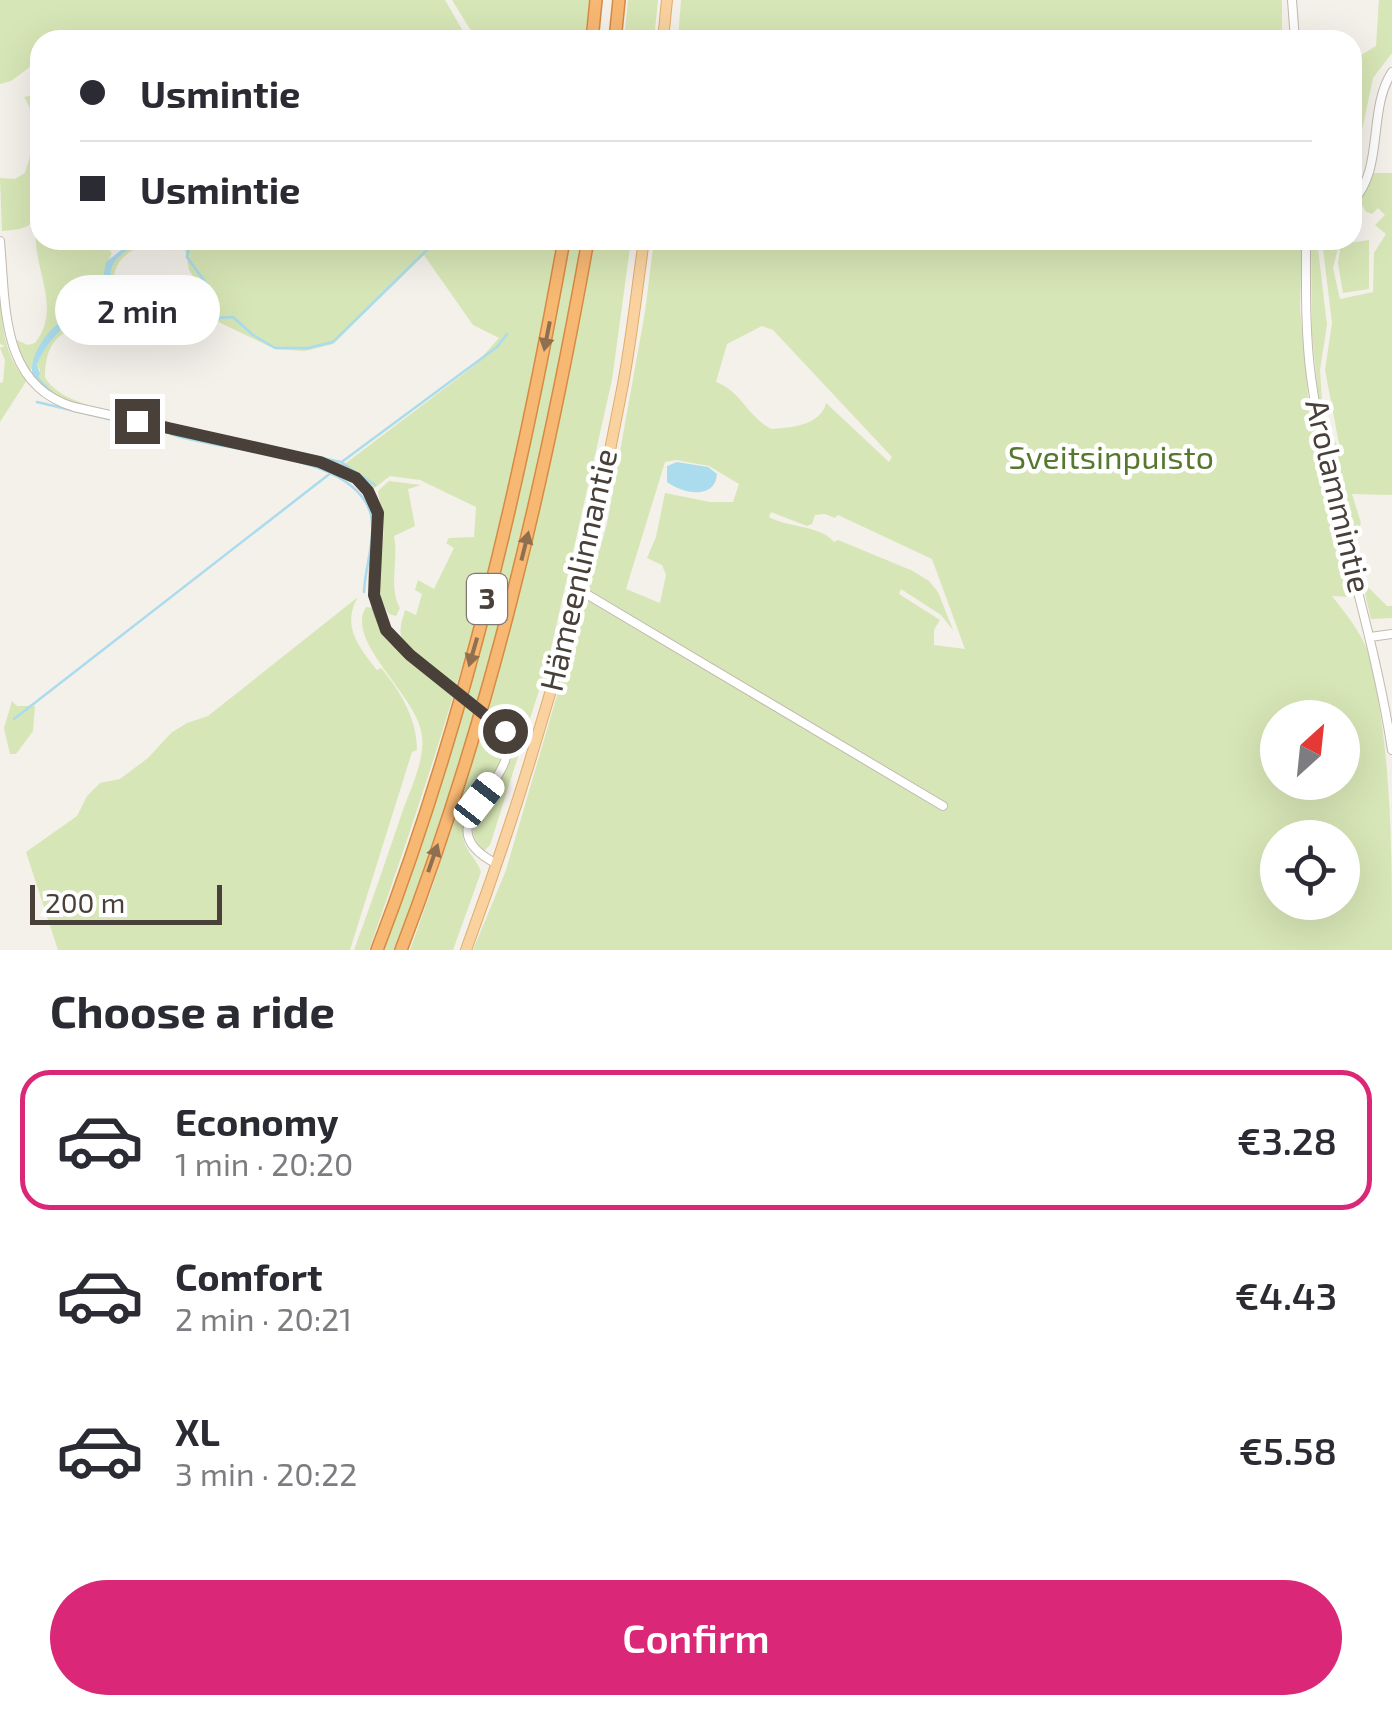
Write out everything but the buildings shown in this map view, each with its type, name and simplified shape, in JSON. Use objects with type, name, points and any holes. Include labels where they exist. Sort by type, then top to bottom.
[{"type":"highway","points":[[593,30],[596,0]]},
{"type":"highway","points":[[617,30],[620,0]]},
{"type":"highway","name":"3","points":[[376,950],[438,769],[476,642],[518,470],[562,250]]},
{"type":"highway","name":"3","points":[[401,950],[446,820],[512,596],[544,469],[586,250]]},
{"type":"main road","points":[[664,30],[667,0]]},
{"type":"main road","name":"Hämeenlinnantie","points":[[466,950],[498,864],[558,670],[624,382],[643,250]]},
{"type":"street","points":[[1292,0],[1294,30]]},
{"type":"street","points":[[1362,182],[1368,170],[1379,104],[1392,72]]},
{"type":"street","points":[[0,241],[9,340],[22,373],[38,389],[62,404],[320,462],[356,478],[368,491],[378,513],[374,595],[382,623],[398,646],[501,726],[509,746],[507,760],[472,814],[468,834],[472,847],[498,864]]},
{"type":"street","name":"Arolammintie","points":[[1306,250],[1306,322],[1313,388],[1392,750]]},
{"type":"street","points":[[578,590],[944,806]]},
{"type":"street","points":[[1370,637],[1392,634]]},
{"type":"green space","points":[[0,0],[445,0],[462,30],[30,30],[30,67],[0,84]]},
{"type":"green space","points":[[452,0],[589,0],[586,30],[470,29]]},
{"type":"green space","points":[[628,0],[658,0],[655,30],[625,30]]},
{"type":"green space","points":[[681,0],[1282,0],[1282,30],[679,30]]},
{"type":"green space","points":[[1379,0],[1392,0],[1392,53],[1373,78],[1362,131],[1362,55],[1376,46]]},
{"type":"green space","points":[[30,152],[30,224],[2,231],[0,178],[15,179],[25,173]]},
{"type":"green space","points":[[1373,173],[1392,173],[1392,495],[1352,494],[1361,523],[1354,537],[1365,584],[1387,606],[1392,606],[1392,618],[1371,619],[1318,394],[1312,334],[1311,250],[1318,250],[1327,325],[1320,370],[1322,400],[1341,454],[1325,370],[1332,323],[1323,250],[1338,250],[1333,268],[1340,299],[1373,292],[1374,253],[1386,234],[1375,225],[1385,215],[1378,208],[1372,214],[1366,212],[1362,197]]},
{"type":"green space","points":[[1369,240],[1369,289],[1343,293],[1340,250],[1362,250],[1362,241]]},
{"type":"green space","points":[[37,250],[112,253],[98,297],[55,326],[39,350],[29,377],[12,338],[28,345],[35,343],[44,328],[46,296]]},
{"type":"green space","points":[[134,250],[117,266],[110,308],[59,337],[47,359],[45,377],[54,388],[82,403],[169,421],[165,425],[67,402],[35,383],[40,370],[37,364],[55,335],[81,314],[103,309],[109,275],[114,261],[123,252]]},
{"type":"green space","points":[[185,250],[555,250],[490,564],[442,731],[369,950],[354,950],[417,773],[422,736],[418,720],[373,652],[362,621],[366,607],[373,608],[395,643],[447,687],[449,681],[403,641],[401,626],[405,610],[416,615],[422,594],[415,590],[418,580],[434,589],[454,548],[446,543],[449,538],[474,537],[476,507],[420,480],[390,476],[372,490],[342,466],[474,366],[499,338],[473,325],[424,255],[333,344],[305,351],[275,349],[204,315],[207,297],[189,270]]},
{"type":"green space","points":[[568,250],[581,250],[549,422],[495,639],[397,950],[382,950],[508,538]]},
{"type":"green space","points":[[593,250],[630,250],[612,380],[548,662],[490,845],[484,851],[474,837],[475,823],[512,756],[511,738],[500,720],[505,747],[503,763],[464,823],[464,841],[481,872],[453,950],[410,950],[494,688],[540,510]]},
{"type":"green space","name":"Sveitsinpuisto","points":[[653,250],[1302,250],[1300,308],[1308,397],[1351,597],[1332,596],[1366,647],[1382,727],[1391,839],[1392,950],[473,950],[506,870],[607,524]],"holes":[[[762,326],[773,330],[892,457],[889,462],[826,403],[812,421],[771,429],[732,391],[716,382],[727,344]],[[665,462],[709,466],[739,484],[733,502],[710,502],[665,493],[656,537],[647,558],[662,565],[666,575],[660,603],[626,589]],[[771,512],[807,526],[815,515],[838,515],[932,559],[965,649],[934,645],[934,630],[940,620],[899,594],[901,589],[941,615],[953,630],[938,592],[929,581],[838,540],[834,542],[821,532],[769,517]]]},
{"type":"green space","points":[[0,278],[7,346],[27,380],[0,422],[0,383],[5,360],[0,348],[5,346],[0,344]]},
{"type":"green space","points":[[389,481],[421,485],[408,489],[415,526],[394,536],[395,591],[400,608],[396,616],[389,614],[383,604],[379,582],[384,524],[378,491]]},
{"type":"green space","points":[[358,597],[351,617],[354,636],[401,696],[414,727],[417,750],[412,752],[350,950],[58,950],[26,852],[77,816],[87,796],[100,783],[120,779],[148,758],[171,733],[208,716]]},
{"type":"green space","points":[[12,701],[17,706],[35,706],[33,731],[16,754],[10,754],[4,728]]},
{"type":"water","points":[[127,250],[112,268],[106,307],[74,320],[57,334],[37,364],[40,374],[35,383],[32,365],[46,336],[67,316],[96,300],[106,262]]},
{"type":"water","points":[[677,462],[708,467],[717,474],[715,482],[711,488],[697,492],[674,486],[667,482],[667,466]]},
{"type":"waterway","points":[[188,250],[187,257],[210,289],[209,309],[218,318],[233,317],[275,348],[308,348],[333,342],[427,250]]},
{"type":"waterway","points":[[343,461],[497,347],[507,334]]},
{"type":"waterway","points":[[38,378],[53,394]]},
{"type":"waterway","points":[[37,402],[155,430]]},
{"type":"waterway","points":[[207,433],[341,462],[375,485]]},
{"type":"waterway","points":[[171,434],[315,467],[340,478],[360,494],[372,524],[364,592]]},
{"type":"waterway","points":[[14,719],[332,472]]},
{"type":"route","points":[[137,421],[320,462],[356,478],[368,491],[378,513],[374,595],[386,630],[398,646],[505,731]]}]
